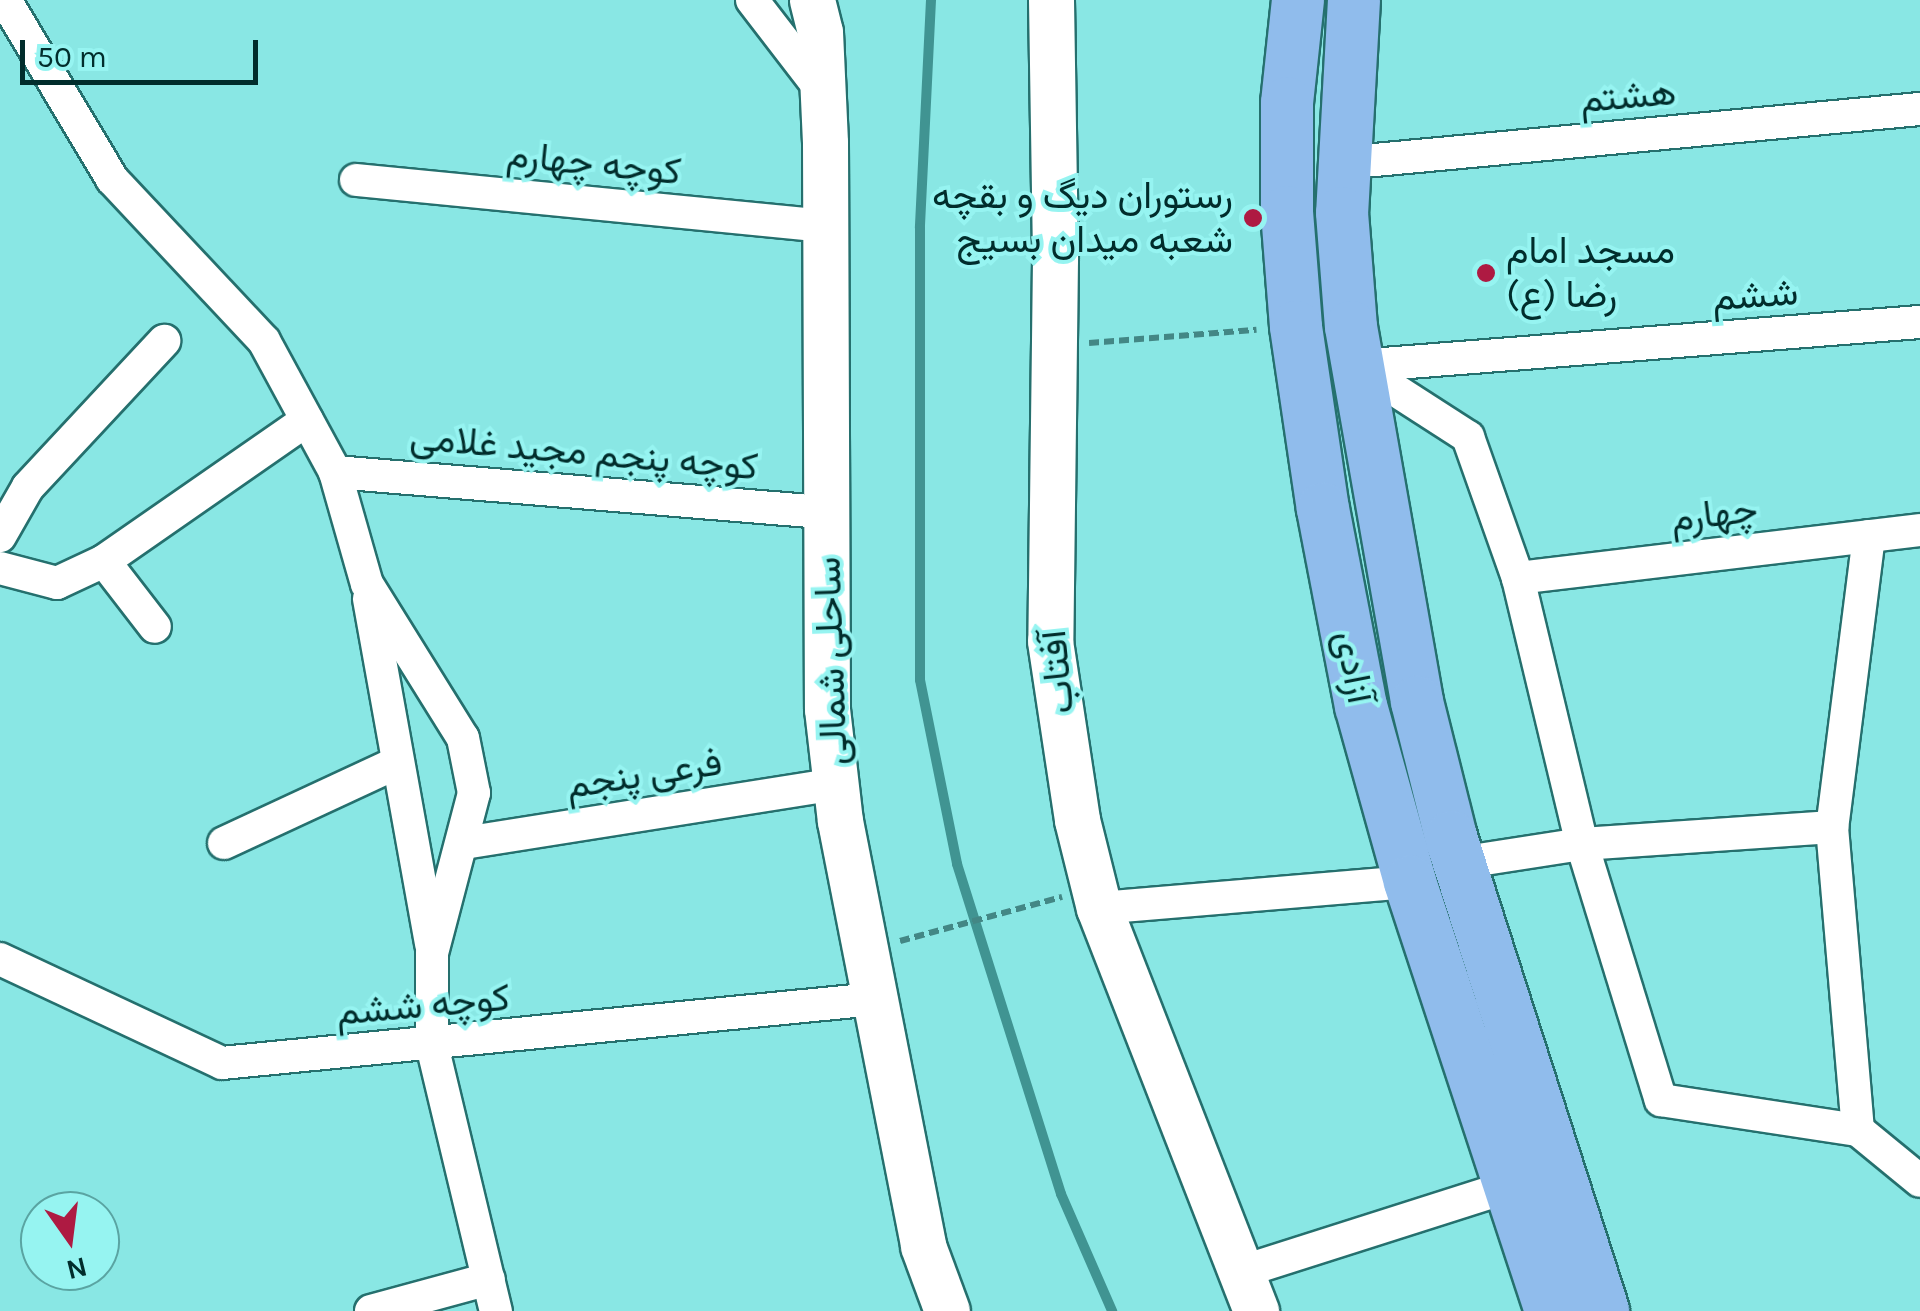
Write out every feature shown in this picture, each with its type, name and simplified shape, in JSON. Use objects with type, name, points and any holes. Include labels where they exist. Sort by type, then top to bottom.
[{"type":"main road","name":"آزادی","points":[[1298,0],[1287,103],[1286,212],[1296,327],[1323,509],[1361,706],[1410,882],[1550,1311]]},
{"type":"main road","name":"آزادی","points":[[1354,0],[1342,214],[1358,366],[1416,702],[1459,863],[1603,1311]]},
{"type":"street","points":[[5,0],[112,179],[264,341],[335,472],[367,584],[432,954],[432,1045],[492,1295],[371,1311]]},
{"type":"street","points":[[752,0],[822,91]]},
{"type":"street","name":"ساحلی شمالی","points":[[812,0],[820,32],[825,226],[827,709],[836,784],[923,1246],[946,1311]]},
{"type":"street","name":"آفتاب","points":[[1050,0],[1050,641],[1077,820],[1099,908],[1248,1292]]},
{"type":"street","name":"هشتم","points":[[1343,163],[1920,108]]},
{"type":"street","name":"کوچه چهارم","points":[[356,180],[825,226]]},
{"type":"street","name":"ششم","points":[[1358,366],[1920,322]]},
{"type":"street","points":[[0,536],[28,488],[164,341]]},
{"type":"street","points":[[1358,366],[1468,437],[1518,578],[1582,844],[1662,1100],[1858,1130],[1920,1181]]},
{"type":"street","points":[[0,568],[57,582],[104,561],[307,420]]},
{"type":"street","name":"کوچه پنجم مجید غلامی","points":[[335,472],[826,512]]},
{"type":"street","name":"چهارم","points":[[1518,578],[1920,530]]},
{"type":"street","points":[[1858,1130],[1832,826],[1870,536]]},
{"type":"street","points":[[104,561],[155,627]]},
{"type":"street","points":[[367,584],[463,738],[474,793],[432,954]]},
{"type":"street","points":[[224,842],[396,763]]},
{"type":"street","name":"فرعی پنجم","points":[[464,842],[836,784]]},
{"type":"street","points":[[1459,863],[1582,844],[1832,826]]},
{"type":"street","points":[[1099,908],[1410,882]]},
{"type":"street","name":"کوچه ششم","points":[[0,960],[222,1063],[875,1000]]},
{"type":"street","points":[[1248,1292],[1510,1186]]},
{"type":"path","points":[[1053,346],[1296,327]]},
{"type":"path","points":[[924,934],[1020,908]]},
{"type":"waterway","points":[[931,0],[920,228],[920,680],[957,864],[1061,1194],[1112,1311]]},
{"type":"place","name":"رستوران دیگ و بقچه شعبه میدان بسیج","points":[[1253,218]]},
{"type":"place","name":"مسجد امام رضا (ع)","points":[[1486,273]]}]
